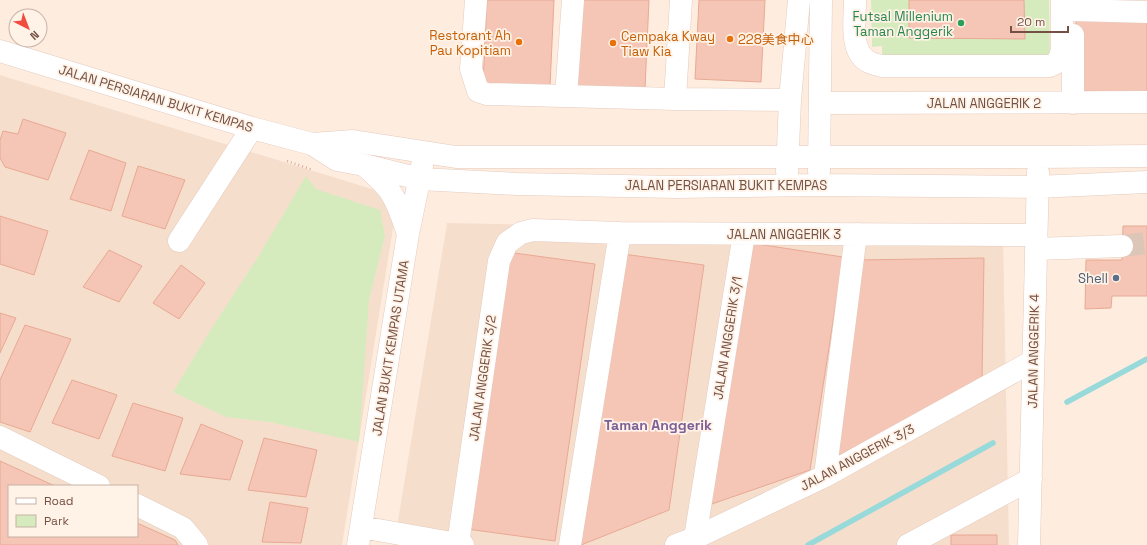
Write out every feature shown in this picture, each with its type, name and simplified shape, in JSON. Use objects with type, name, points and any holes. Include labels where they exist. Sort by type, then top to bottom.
[{"type":"street","points":[[476,0],[471,69],[478,91],[487,94],[675,99],[790,100]]},
{"type":"street","points":[[566,96],[573,0]]},
{"type":"street","points":[[675,99],[681,0]]},
{"type":"street","points":[[787,185],[790,100],[799,0]]},
{"type":"street","points":[[818,185],[821,0]]},
{"type":"street","points":[[855,0],[855,43],[860,56],[869,63],[882,66],[1050,66],[1058,62],[1062,50],[1069,3]]},
{"type":"street","points":[[1069,3],[1147,12]]},
{"type":"street","points":[[1069,3],[1073,103]]},
{"type":"street","name":"JALAN PERSIARAN BUKIT KEMPAS","points":[[0,51],[252,128],[312,144],[337,160],[420,179],[516,184],[676,187],[787,185],[1037,187],[1147,182]]},
{"type":"street","name":"JALAN ANGGERIK 2","points":[[820,103],[1147,102]]},
{"type":"street","points":[[179,241],[252,128]]},
{"type":"street","name":"JALAN PERSIARAN BUKIT KEMPAS","points":[[312,144],[353,141],[456,157],[1147,156]]},
{"type":"street","name":"JALAN BUKIT KEMPAS UTAMA","points":[[359,536],[408,234],[425,152]]},
{"type":"street","name":"JALAN ANGGERIK 4","points":[[1029,545],[1038,157]]},
{"type":"street","points":[[364,165],[391,193],[408,234]]},
{"type":"street","name":"JALAN ANGGERIK 3","points":[[533,230],[620,233],[856,234],[1122,246]]},
{"type":"street","name":"JALAN ANGGERIK 3/2","points":[[461,545],[499,260],[507,243],[521,233],[533,230]]},
{"type":"street","points":[[570,545],[620,233]]},
{"type":"street","name":"JALAN ANGGERIK 3/1","points":[[686,541],[744,234]]},
{"type":"street","points":[[825,476],[856,234]]},
{"type":"street","name":"JALAN ANGGERIK 3/3","points":[[686,541],[825,476],[1033,361]]},
{"type":"street","points":[[0,437],[97,485]]},
{"type":"street","points":[[908,545],[939,537],[1030,479]]},
{"type":"street","points":[[138,506],[183,528],[196,545]]},
{"type":"street","points":[[359,536],[461,545]]},
{"type":"shaded area","points":[[0,75],[398,197],[342,545],[0,545]]},
{"type":"shaded area","points":[[447,223],[1003,235],[1009,545],[394,545]]},
{"type":"green space","name":"Futsal Millenium Taman Anggerik","points":[[871,0],[1049,0],[1050,55],[882,58],[882,46],[872,47]]},
{"type":"green space","points":[[306,176],[316,189],[380,210],[385,236],[369,300],[359,442],[270,422],[226,417],[173,392],[208,334],[258,257]]},
{"type":"building","name":"Restorant Ah Pau Kopitiam","points":[[487,0],[554,0],[550,86],[483,83]]},
{"type":"building","name":"Cempaka Kway Tiaw Kia","points":[[582,0],[649,0],[645,89],[577,86]]},
{"type":"building","name":"228美食中心","points":[[699,0],[765,0],[761,82],[695,79]]},
{"type":"building","name":"Futsal Millenium Taman Anggerik","points":[[909,0],[1024,0],[1025,39],[909,38]]},
{"type":"building","points":[[1076,20],[1147,21],[1147,92],[1075,91]]},
{"type":"building","points":[[23,119],[66,133],[48,180],[5,167],[0,158],[0,140],[3,131],[18,134]]},
{"type":"building","points":[[89,150],[126,163],[111,211],[70,199]]},
{"type":"building","points":[[138,166],[185,180],[165,229],[122,216]]},
{"type":"building","points":[[0,216],[48,231],[34,275],[0,264]]},
{"type":"building","name":"Shell","points":[[1123,226],[1147,226],[1147,296],[1112,296],[1111,308],[1085,309],[1086,260],[1122,260]]},
{"type":"building","points":[[750,243],[843,257],[810,470],[709,505]]},
{"type":"building","points":[[109,250],[142,266],[119,302],[83,287]]},
{"type":"building","points":[[507,252],[595,264],[555,541],[467,529]]},
{"type":"building","points":[[623,254],[704,265],[669,510],[581,545]]},
{"type":"building","points":[[984,258],[982,380],[832,459],[857,260]]},
{"type":"building","points":[[181,265],[205,283],[179,319],[153,303]]},
{"type":"building","points":[[0,313],[16,318],[0,353]]},
{"type":"building","points":[[25,325],[71,339],[30,432],[0,422],[0,380]]},
{"type":"building","points":[[72,380],[117,395],[99,439],[52,423]]},
{"type":"building","points":[[133,403],[183,418],[165,471],[112,456]]},
{"type":"building","points":[[201,424],[243,441],[230,480],[180,474]]},
{"type":"building","points":[[264,438],[317,450],[306,497],[248,490]]},
{"type":"building","points":[[0,461],[53,485],[8,485],[8,537],[138,537],[138,523],[175,540],[178,545],[0,545]]},
{"type":"building","points":[[270,502],[308,508],[301,543],[262,542]]},
{"type":"building","points":[[951,535],[997,535],[997,545],[951,545]]},
{"type":"waterway","points":[[1067,402],[1147,359]]},
{"type":"waterway","points":[[808,545],[993,443]]},
{"type":"tunnel","points":[[1122,246],[1147,243]]},
{"type":"place","name":"Futsal Millenium Taman Anggerik","points":[[961,23]]},
{"type":"place","name":"228美食中心","points":[[730,39]]},
{"type":"place","name":"Restorant Ah Pau Kopitiam","points":[[519,42]]},
{"type":"place","name":"Cempaka Kway Tiaw Kia","points":[[613,43]]},
{"type":"place","name":"Shell","points":[[1116,278]]},
{"type":"district","name":"Taman Anggerik","points":[[658,425]]}]
